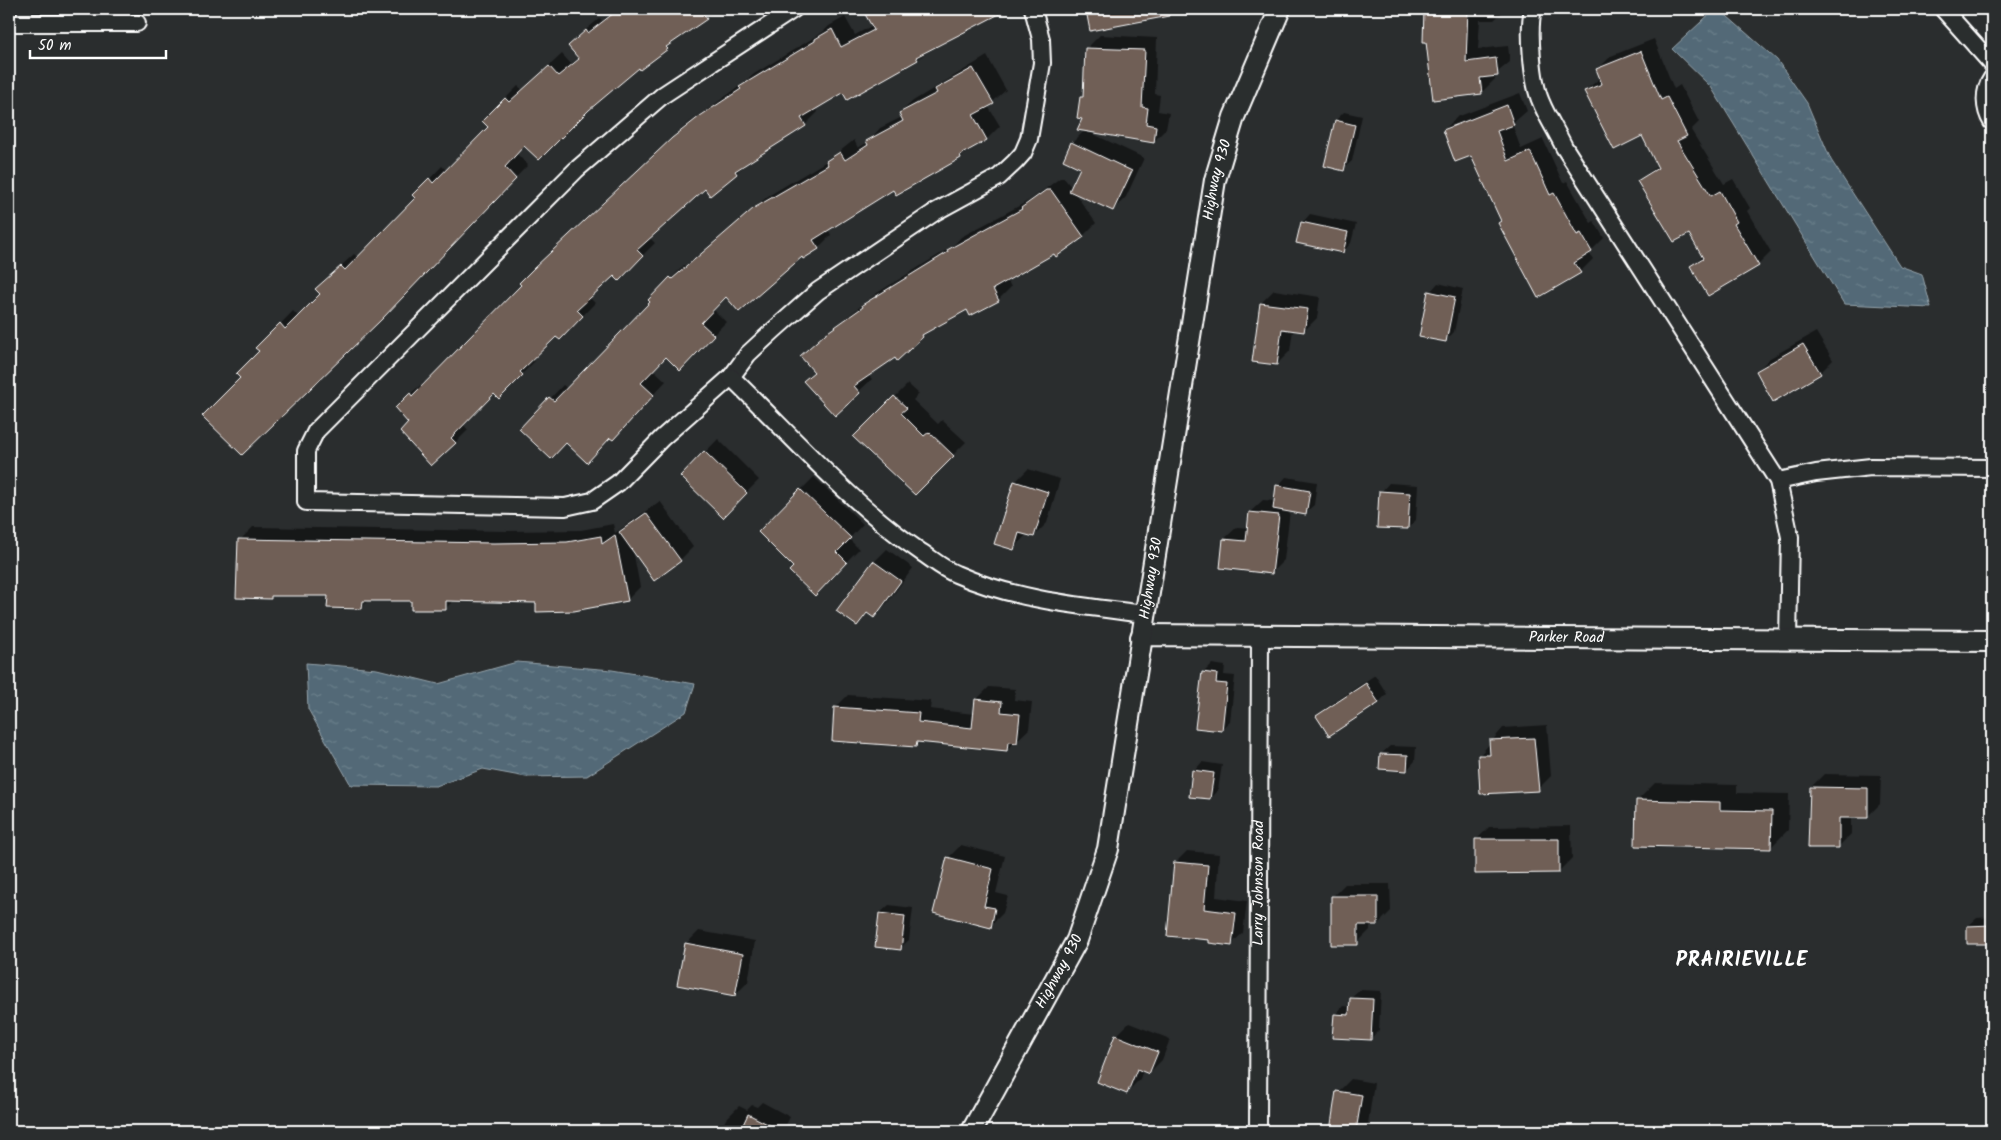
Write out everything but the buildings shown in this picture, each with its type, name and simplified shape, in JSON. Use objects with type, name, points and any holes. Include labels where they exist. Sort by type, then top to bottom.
[{"type":"street","points":[[794,9],[662,95],[576,170],[316,431],[306,451],[306,502],[565,507],[592,501],[618,483],[662,438],[731,377],[748,354],[818,291],[935,212],[999,177],[1023,152],[1034,119],[1042,63],[1042,39],[1033,9]]},
{"type":"street","name":"Highway 930","points":[[972,1131],[1077,940],[1108,849],[1215,180],[1234,117],[1280,9]]},
{"type":"street","points":[[1532,9],[1530,21],[1533,63],[1540,100],[1564,147],[1778,481],[1790,537],[1788,640]]},
{"type":"street","points":[[1943,9],[1992,64]]},
{"type":"street","points":[[9,22],[137,23]]},
{"type":"street","points":[[1992,78],[1986,94],[1986,107],[1992,122]]},
{"type":"street","points":[[731,377],[897,536],[954,573],[986,586],[1025,596],[1145,614]]},
{"type":"street","points":[[1778,481],[1816,473],[1871,467],[1992,468]]},
{"type":"street","name":"Parker Road","points":[[1141,637],[1144,635],[1992,641]]},
{"type":"street","name":"Larry Johnson Road","points":[[1258,1131],[1260,636]]},
{"type":"water","points":[[1715,9],[1719,9],[1777,60],[1807,103],[1831,160],[1900,266],[1922,274],[1931,308],[1844,304],[1711,87],[1672,49]]},
{"type":"water","points":[[517,662],[612,670],[695,684],[686,712],[587,776],[526,777],[483,769],[436,786],[351,785],[308,709],[306,663],[377,669],[438,684]]},
{"type":"district","name":"PRAIRIEVILLE","points":[[1742,961]]}]
